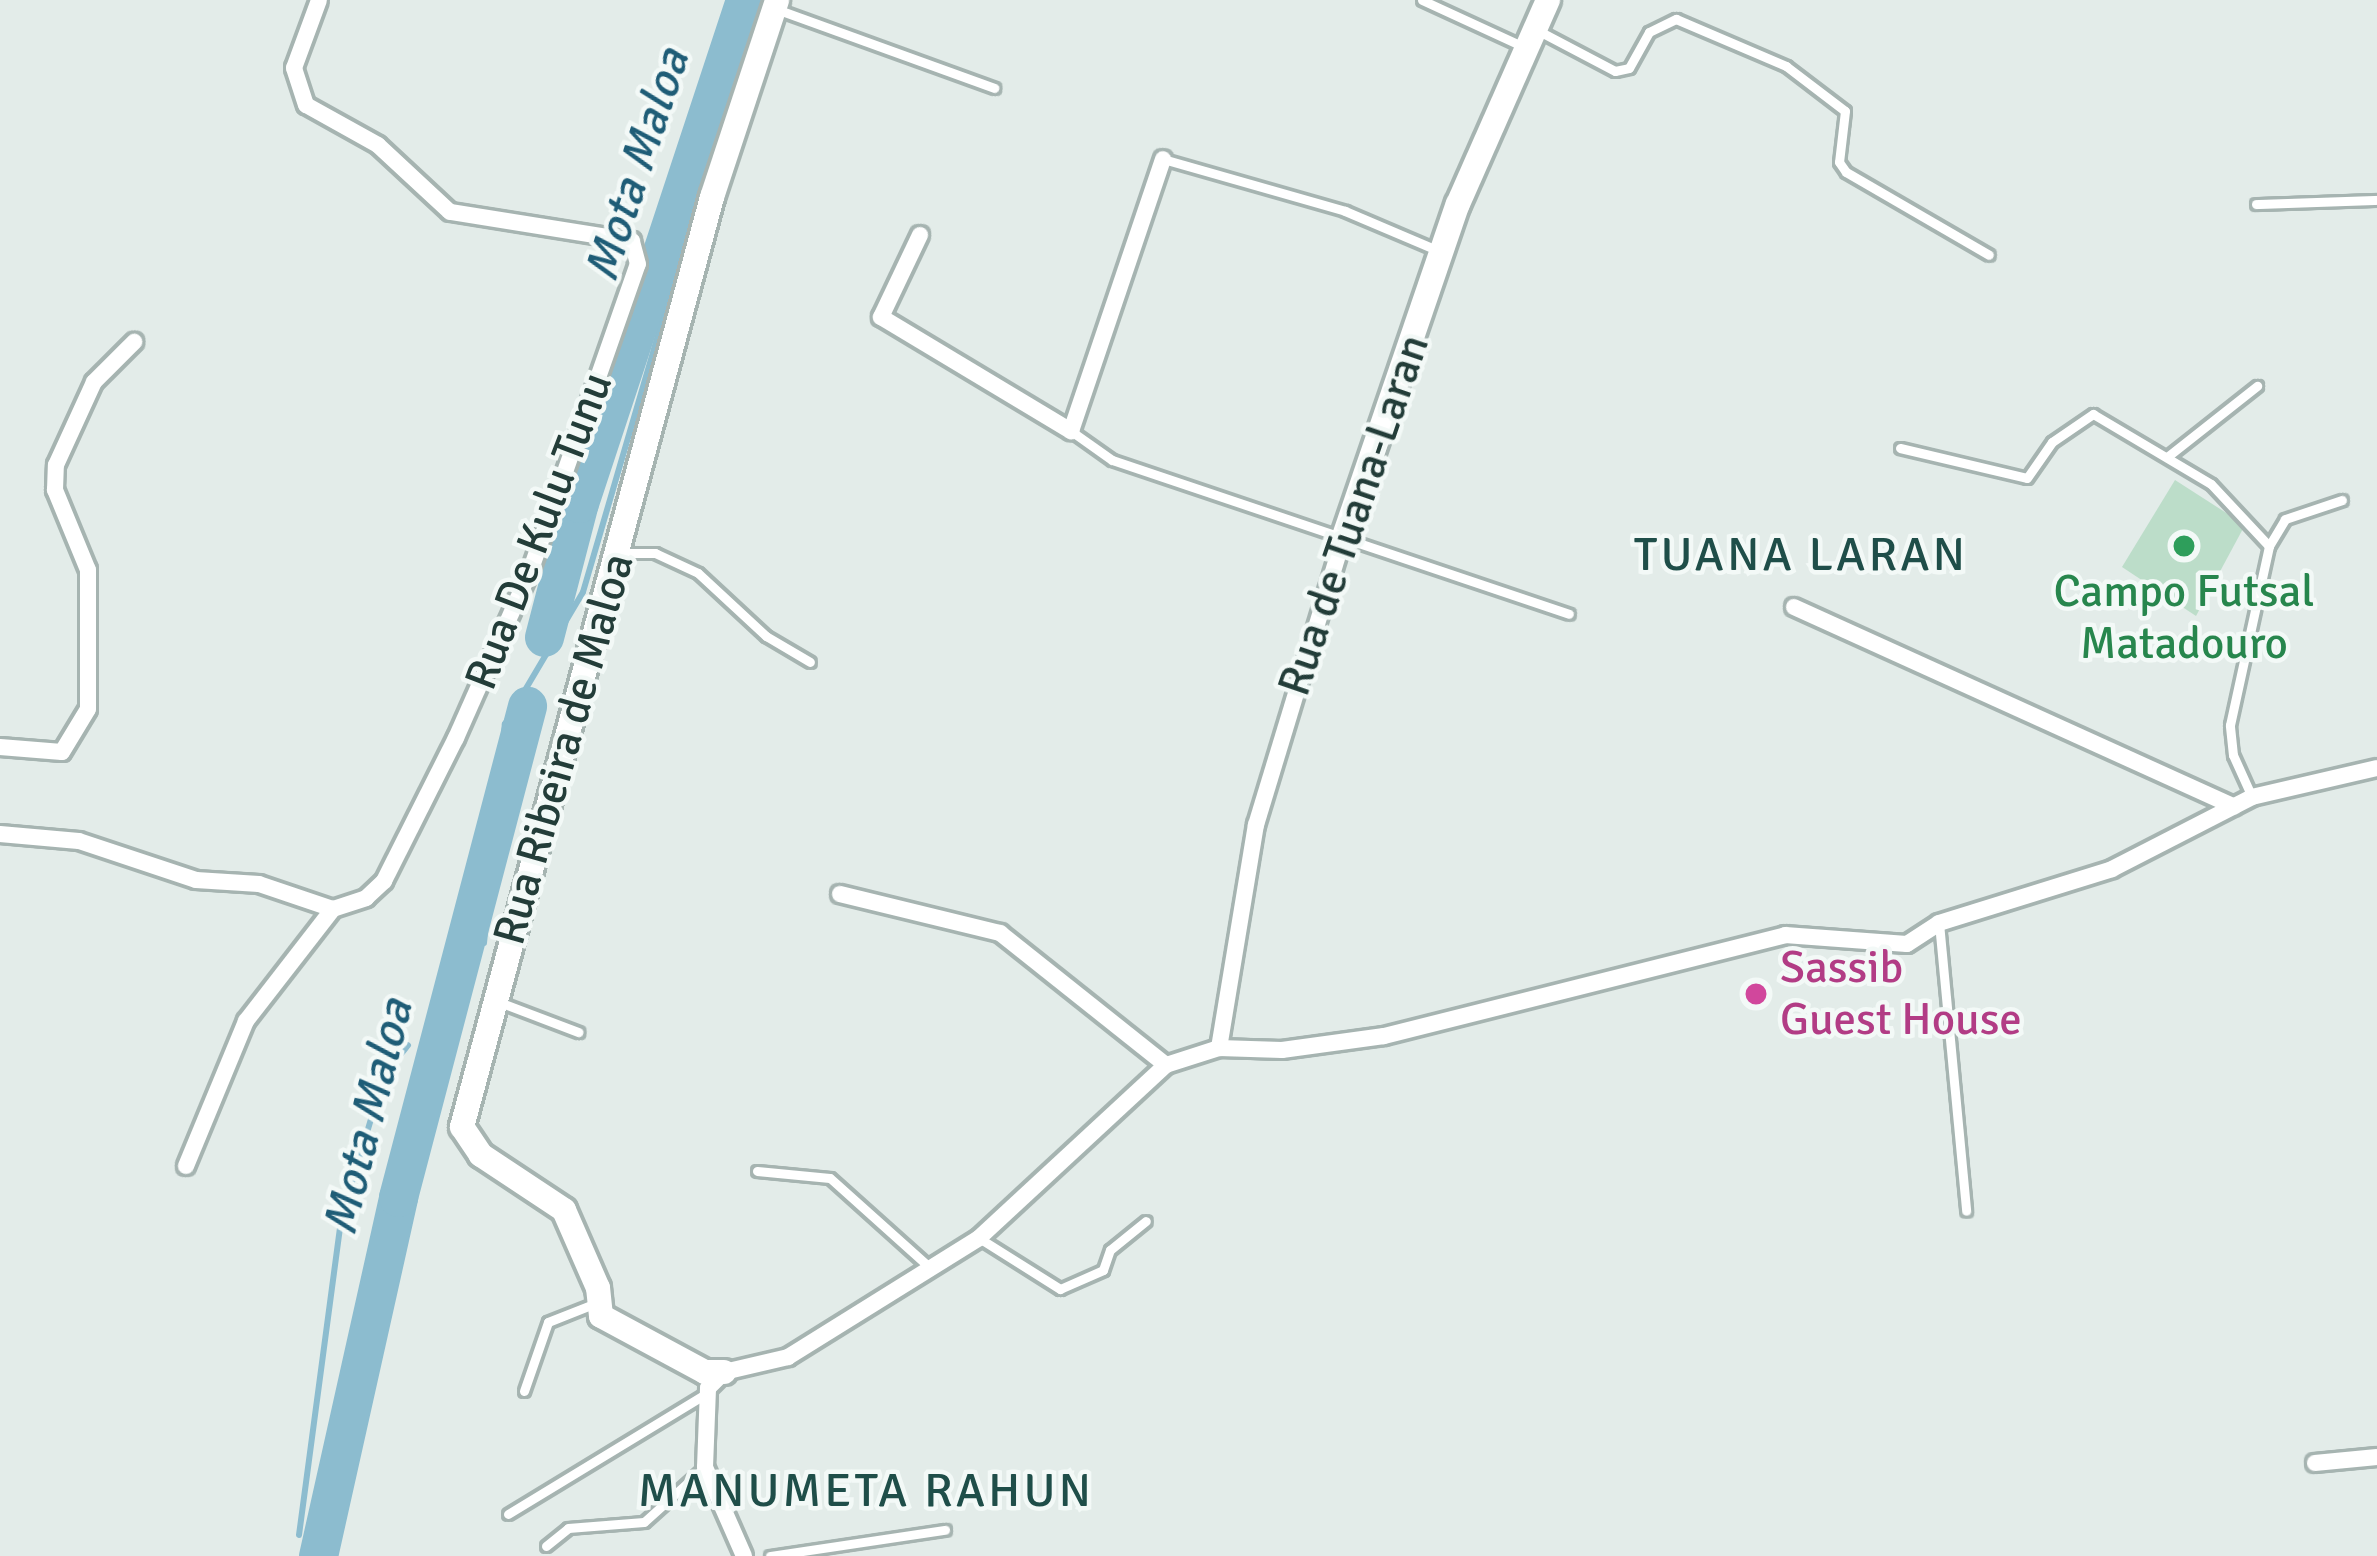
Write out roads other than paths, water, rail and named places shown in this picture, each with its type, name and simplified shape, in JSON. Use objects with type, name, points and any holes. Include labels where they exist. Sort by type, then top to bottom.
[{"type":"street","name":"Rua De Kulu Tunu","points":[[319,0],[294,68],[307,105],[378,145],[450,212],[606,232],[632,241],[638,264],[531,569],[457,738],[384,881],[333,909]]},
{"type":"street","name":"Rua de Tuana-Laran","points":[[1219,1048],[1256,825],[1343,539],[1444,252],[1527,37],[1548,0]]},
{"type":"street","name":"Rua Ribeira de Maloa","points":[[596,1303],[598,1288],[564,1210],[527,1178],[481,1155],[462,1127],[712,197],[775,4]]},
{"type":"street","points":[[920,235],[881,317],[1071,430],[1163,159]]},
{"type":"street","points":[[0,747],[62,752],[88,709],[88,571],[55,490],[56,465],[94,382],[134,342]]},
{"type":"street","points":[[1794,607],[2234,807]]},
{"type":"street","points":[[596,1303],[611,1323],[705,1372],[788,1357],[979,1238],[1166,1065],[1219,1048],[1282,1050],[1384,1036],[1647,973],[1694,953],[1785,935],[1906,944],[1939,923],[2112,868],[2252,796],[2377,768]]},
{"type":"street","points":[[0,835],[79,841],[196,880],[259,884],[333,909],[246,1022],[186,1166]]},
{"type":"street","points":[[840,894],[1000,933],[1166,1065]]},
{"type":"street","points":[[724,1372],[702,1396],[705,1467],[744,1556]]},
{"type":"street","points":[[2315,1463],[2377,1457]]},
{"type":"lane","points":[[1422,0],[1616,71],[1629,68],[1649,32],[1676,19],[1786,66],[1845,111],[1839,162],[1846,172],[1989,255]]},
{"type":"lane","points":[[775,4],[994,88]]},
{"type":"lane","points":[[1163,159],[1345,211],[1444,252]]},
{"type":"lane","points":[[2256,204],[2377,200]]},
{"type":"lane","points":[[2167,457],[2257,386]]},
{"type":"lane","points":[[1900,448],[2027,478],[2052,442],[2092,413],[2211,484],[2269,546]]},
{"type":"lane","points":[[1071,430],[1112,460],[1569,614]]},
{"type":"lane","points":[[2252,796],[2233,755],[2230,725],[2269,546],[2285,519],[2342,500]]},
{"type":"lane","points":[[620,553],[656,553],[698,573],[766,636],[810,662]]},
{"type":"lane","points":[[1939,923],[1966,1211]]},
{"type":"lane","points":[[494,1001],[578,1032]]},
{"type":"lane","points":[[757,1171],[830,1178],[928,1266]]},
{"type":"lane","points":[[979,1238],[1060,1289],[1103,1270],[1110,1250],[1146,1221]]},
{"type":"lane","points":[[524,1391],[548,1322],[596,1303]]},
{"type":"lane","points":[[508,1514],[702,1396]]},
{"type":"lane","points":[[546,1546],[568,1528],[644,1522],[705,1467]]},
{"type":"lane","points":[[770,1556],[945,1530]]},
{"type":"waterway","name":"Mota Maloa","points":[[544,637],[579,503],[745,0]]},
{"type":"waterway","points":[[502,756],[505,724],[583,592],[756,0]]},
{"type":"waterway","name":"Mota Maloa","points":[[318,1556],[398,1197],[527,706]]},
{"type":"waterway","points":[[484,943],[487,915]]},
{"type":"waterway","points":[[299,1535],[341,1219],[384,1076],[408,1045]]},
{"type":"place","name":"Campo Futsal Matadouro","points":[[2184,546]]},
{"type":"place","name":"Sassib Guest House","points":[[1756,994]]},
{"type":"district","name":"TUANA LARAN","points":[[1801,555]]},
{"type":"district","name":"MANUMETA RAHUN","points":[[866,1491]]}]
